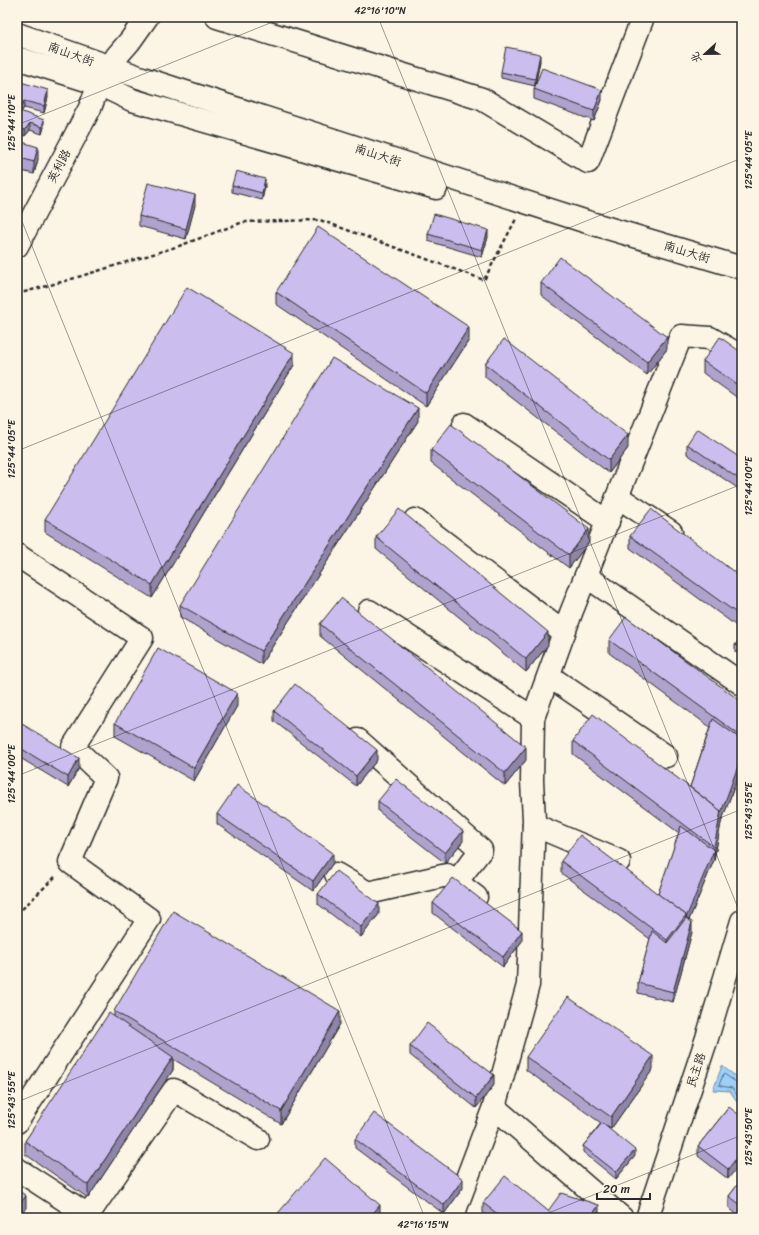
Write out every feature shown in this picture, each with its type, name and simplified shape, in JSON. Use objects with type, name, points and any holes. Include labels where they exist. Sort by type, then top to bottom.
[{"type":"street","name":"英利路","points":[[17,246],[90,108],[105,76],[147,17]]},
{"type":"street","points":[[217,17],[482,99],[588,162],[642,17]]},
{"type":"street","name":"南山大街","points":[[17,34],[105,76],[132,100],[520,213],[742,283]]},
{"type":"street","name":"南山大街","points":[[17,58],[105,76],[742,268]]},
{"type":"street","points":[[658,335],[676,350]]},
{"type":"street","points":[[452,1218],[494,1107],[528,985],[534,825],[532,781],[534,718],[564,633],[681,336],[710,338],[742,357]]},
{"type":"street","points":[[464,424],[608,522]]},
{"type":"street","points":[[618,497],[687,543]]},
{"type":"street","points":[[415,520],[564,633]]},
{"type":"street","points":[[17,555],[142,638],[72,747],[106,778],[70,862],[149,919],[17,1122]]},
{"type":"street","points":[[586,576],[742,684]]},
{"type":"street","points":[[369,610],[534,718]]},
{"type":"street","points":[[549,676],[666,756]]},
{"type":"street","points":[[358,740],[481,850],[456,882]]},
{"type":"street","points":[[534,825],[619,861]]},
{"type":"street","points":[[336,874],[368,894],[447,875],[493,910]]},
{"type":"street","name":"民主路","points":[[647,1218],[707,1038],[742,921]]},
{"type":"street","points":[[511,924],[530,938]]},
{"type":"street","points":[[17,1169],[88,1215],[174,1090],[258,1139]]},
{"type":"street","points":[[494,1107],[622,1218]]},
{"type":"path","points":[[17,294],[179,246],[243,222],[320,220],[484,280],[520,213]]},
{"type":"path","points":[[17,914],[70,862]]},
{"type":"water","points":[[722,1066],[742,1081],[742,1109],[730,1091],[713,1090]]},
{"type":"building","points":[[506,47],[540,54],[535,79],[501,72]]},
{"type":"building","points":[[542,68],[602,90],[594,111],[534,89]]},
{"type":"building","points":[[17,81],[48,90],[44,106],[24,101],[20,107],[17,106]]},
{"type":"building","points":[[17,110],[44,120],[42,127],[30,123],[25,130],[17,127]]},
{"type":"building","points":[[17,127],[22,129],[19,141],[38,147],[34,162],[17,157]]},
{"type":"building","points":[[236,171],[265,179],[262,193],[232,185]]},
{"type":"building","points":[[148,183],[195,195],[186,229],[139,216]]},
{"type":"building","points":[[434,214],[488,230],[482,250],[428,234]]},
{"type":"building","points":[[318,227],[469,327],[426,393],[276,292]]},
{"type":"building","points":[[560,257],[667,337],[647,362],[541,283]]},
{"type":"building","points":[[187,287],[294,353],[152,585],[45,519]]},
{"type":"building","points":[[720,337],[742,353],[742,388],[703,361]]},
{"type":"building","points":[[504,339],[628,435],[609,460],[485,364]]},
{"type":"building","points":[[332,358],[418,408],[261,651],[180,605]]},
{"type":"building","points":[[451,424],[589,529],[569,555],[431,450]]},
{"type":"building","points":[[697,429],[742,459],[742,481],[687,444]]},
{"type":"building","points":[[399,509],[548,632],[526,659],[376,537]]},
{"type":"building","points":[[651,509],[742,578],[742,617],[630,536]]},
{"type":"building","points":[[341,598],[526,747],[505,773],[320,624]]},
{"type":"building","points":[[626,617],[742,702],[742,737],[609,640]]},
{"type":"building","points":[[742,637],[742,647],[735,645]]},
{"type":"building","points":[[158,648],[237,693],[194,768],[115,723]]},
{"type":"building","points":[[295,684],[377,750],[356,776],[274,711]]},
{"type":"building","points":[[593,714],[721,811],[714,847],[573,741]]},
{"type":"building","points":[[713,719],[742,740],[742,755],[721,813],[721,811],[690,787]]},
{"type":"building","points":[[17,721],[79,758],[68,777],[17,746]]},
{"type":"building","points":[[396,779],[463,831],[445,853],[378,801]]},
{"type":"building","points":[[237,785],[333,853],[313,881],[217,814]]},
{"type":"building","points":[[681,826],[714,850],[686,918],[686,915],[658,894]]},
{"type":"building","points":[[580,835],[686,915],[667,940],[561,861]]},
{"type":"building","points":[[336,871],[379,904],[361,927],[318,894]]},
{"type":"building","points":[[453,878],[522,931],[503,957],[433,903]]},
{"type":"building","points":[[173,911],[340,1011],[281,1111],[114,1011]]},
{"type":"building","points":[[686,918],[692,922],[673,992],[638,983],[652,931],[667,943]]},
{"type":"building","points":[[568,997],[653,1056],[611,1117],[526,1057]]},
{"type":"building","points":[[109,1013],[173,1057],[88,1185],[25,1141]]},
{"type":"building","points":[[427,1023],[494,1075],[476,1098],[410,1046]]},
{"type":"building","points":[[742,1036],[742,1048],[739,1048]]},
{"type":"building","points":[[729,1107],[742,1117],[742,1151],[728,1169],[698,1146]]},
{"type":"building","points":[[374,1113],[463,1179],[444,1205],[355,1139]]},
{"type":"building","points":[[602,1123],[635,1150],[616,1172],[583,1146]]},
{"type":"building","points":[[325,1158],[380,1205],[369,1218],[274,1218]]},
{"type":"building","points":[[505,1176],[557,1218],[503,1218],[483,1203]]},
{"type":"building","points":[[742,1179],[742,1206],[729,1196]]},
{"type":"building","points":[[17,1189],[26,1196],[17,1207]]},
{"type":"building","points":[[561,1193],[599,1205],[590,1218],[557,1218],[548,1211]]}]
